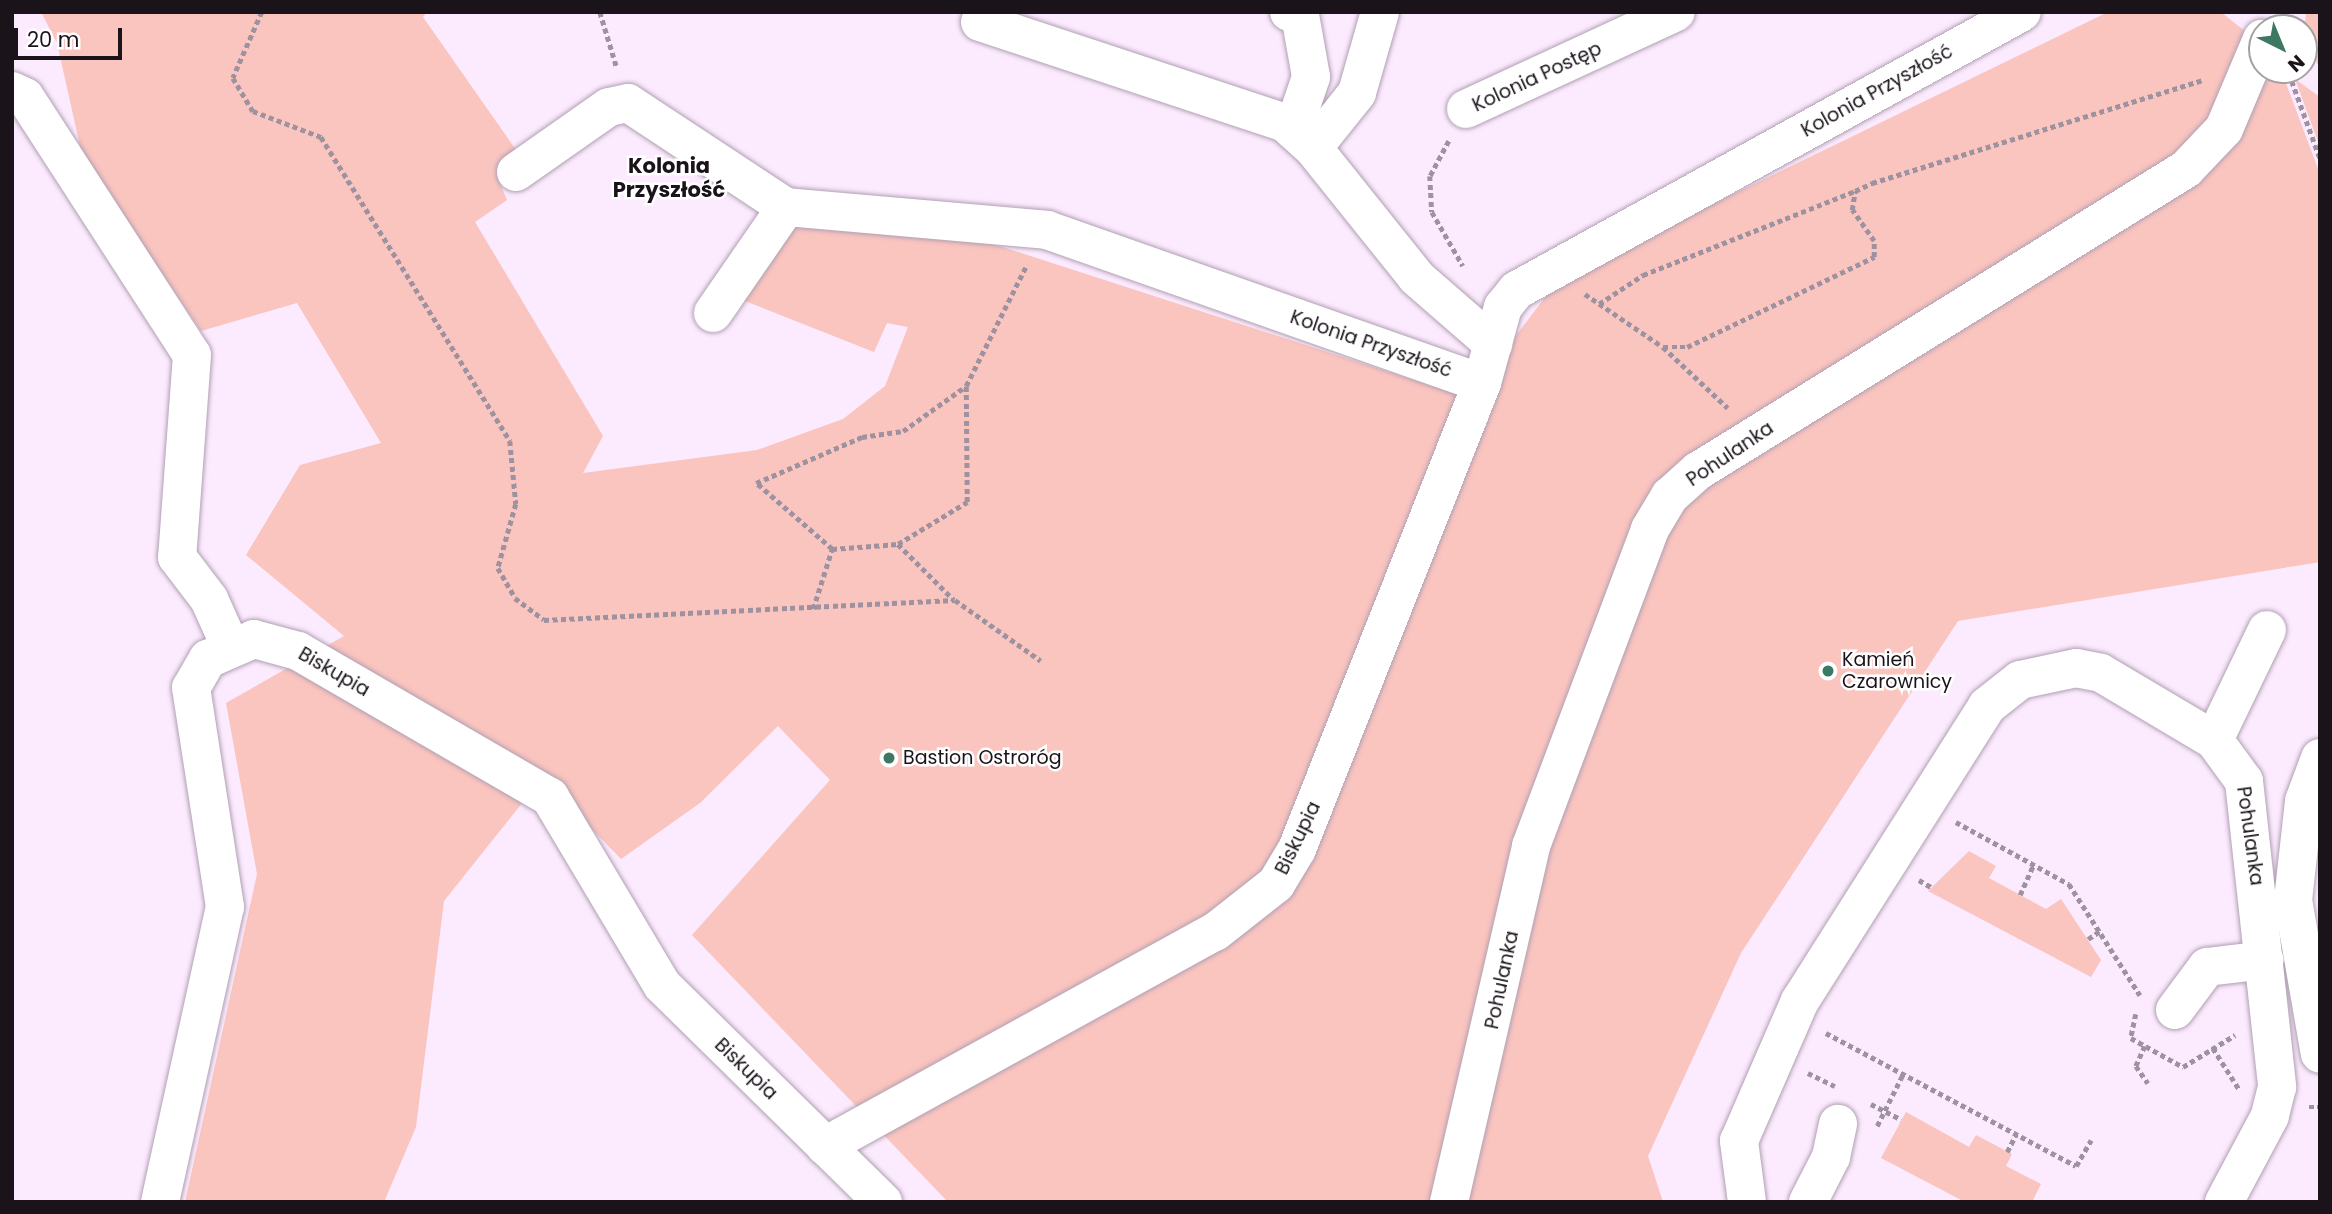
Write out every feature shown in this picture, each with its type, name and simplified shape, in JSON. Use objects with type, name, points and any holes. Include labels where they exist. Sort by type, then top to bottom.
[{"type":"street","points":[[1289,12],[1300,15],[1311,77],[1303,139]]},
{"type":"street","points":[[1303,139],[1357,93],[1380,12]]},
{"type":"street","name":"Kolonia Postęp","points":[[1466,109],[1628,22],[1676,12]]},
{"type":"street","name":"Kolonia Przyszłość","points":[[1503,307],[1517,290],[1554,267],[2022,12]]},
{"type":"street","points":[[981,22],[1303,139],[1417,278],[1493,344]]},
{"type":"street","name":"Pohulanka","points":[[1448,1202],[1531,846],[1650,529],[1680,488],[1756,436],[2186,169],[2224,129],[2248,72]]},
{"type":"street","points":[[12,91],[25,97],[192,355],[177,557],[209,598],[230,646]]},
{"type":"street","points":[[516,172],[609,107],[628,103]]},
{"type":"street","name":"Kolonia Przyszłość","points":[[628,103],[786,207],[1047,230],[1482,383]]},
{"type":"street","points":[[713,313],[786,207]]},
{"type":"street","points":[[1482,383],[1503,307]]},
{"type":"street","name":"Biskupia","points":[[825,1146],[1215,932],[1276,884],[1297,849],[1482,383]]},
{"type":"street","points":[[2214,740],[2267,630]]},
{"type":"street","name":"Biskupia","points":[[160,1202],[225,907],[191,688],[208,659],[230,646],[274,639],[298,650],[550,797],[662,985],[883,1202]]},
{"type":"street","name":"Pohulanka","points":[[1747,1202],[1740,1141],[1800,1001],[1987,706],[2021,680],[2076,668],[2101,673],[2214,740],[2244,781],[2265,960],[2275,1102],[2224,1202]]},
{"type":"street","points":[[2320,758],[2304,801],[2293,900],[2320,1054]]},
{"type":"street","points":[[2175,1010],[2207,967],[2265,960]]},
{"type":"street","points":[[1808,1202],[1831,1157],[1838,1124]]},
{"type":"path","points":[[262,12],[233,78],[253,111],[321,137],[510,441],[516,504],[498,568],[515,598],[544,620],[955,600]]},
{"type":"path","points":[[600,12],[628,103]]},
{"type":"path","points":[[1599,304],[1643,275],[1855,191],[2191,87],[2211,74]]},
{"type":"path","points":[[2293,84],[2320,158]]},
{"type":"path","name":"Kolonia Postęp","points":[[1466,109],[1430,176],[1432,212],[1470,280],[1503,307]]},
{"type":"path","points":[[1662,347],[1687,346],[1874,257],[1874,241],[1852,210],[1855,191]]},
{"type":"path","points":[[966,386],[967,502],[898,544],[832,549],[756,482],[862,437],[903,431],[966,386],[1047,230]]},
{"type":"path","points":[[1554,267],[1599,304],[1662,347],[1756,436]]},
{"type":"path","points":[[898,544],[955,600],[1041,661]]},
{"type":"path","points":[[813,609],[832,549]]},
{"type":"path","points":[[1952,820],[2069,884],[2140,995],[2131,1038],[2183,1067],[2241,1031]]},
{"type":"path","points":[[2020,895],[2034,864]]},
{"type":"path","points":[[2088,939],[2099,932]]},
{"type":"path","points":[[1823,1031],[2077,1166],[2091,1140]]},
{"type":"path","points":[[2145,1045],[2136,1066],[2148,1083]]},
{"type":"path","points":[[2213,1048],[2244,1098]]},
{"type":"path","points":[[2007,1152],[2016,1134]]},
{"type":"shaded area","points":[[41,12],[427,12],[423,17],[521,157],[496,174],[507,200],[475,222],[603,436],[583,473],[757,450],[843,419],[885,386],[908,327],[887,323],[874,352],[735,297],[783,223],[944,228],[1494,406],[1514,338],[1559,279],[2108,12],[2221,12],[2248,34],[2248,84],[2286,84],[2320,174],[2320,562],[1958,621],[1741,953],[1648,1156],[1663,1202],[948,1202],[692,935],[830,780],[778,726],[700,803],[621,859],[542,778],[444,901],[416,1127],[384,1202],[185,1202],[257,874],[226,703],[344,636],[246,555],[300,465],[381,443],[297,303],[201,331],[82,155],[57,43]]},
{"type":"shaded area","points":[[2320,12],[2320,68],[2318,14],[2306,14]]},
{"type":"shaded area","points":[[2297,84],[2302,84],[2320,97],[2320,147]]},
{"type":"shaded area","points":[[1969,851],[1996,866],[1989,878],[2046,909],[2061,899],[2101,960],[2091,977],[1928,891]]},
{"type":"shaded area","points":[[1906,1112],[1969,1147],[1976,1135],[2012,1154],[2006,1166],[2041,1184],[2032,1202],[1965,1202],[1881,1158]]},
{"type":"place","name":"Kamień Czarownicy","points":[[1828,671]]},
{"type":"place","name":"Bastion Ostroróg","points":[[889,758]]},
{"type":"district","name":"Kolonia Przyszłość","points":[[669,178]]}]
